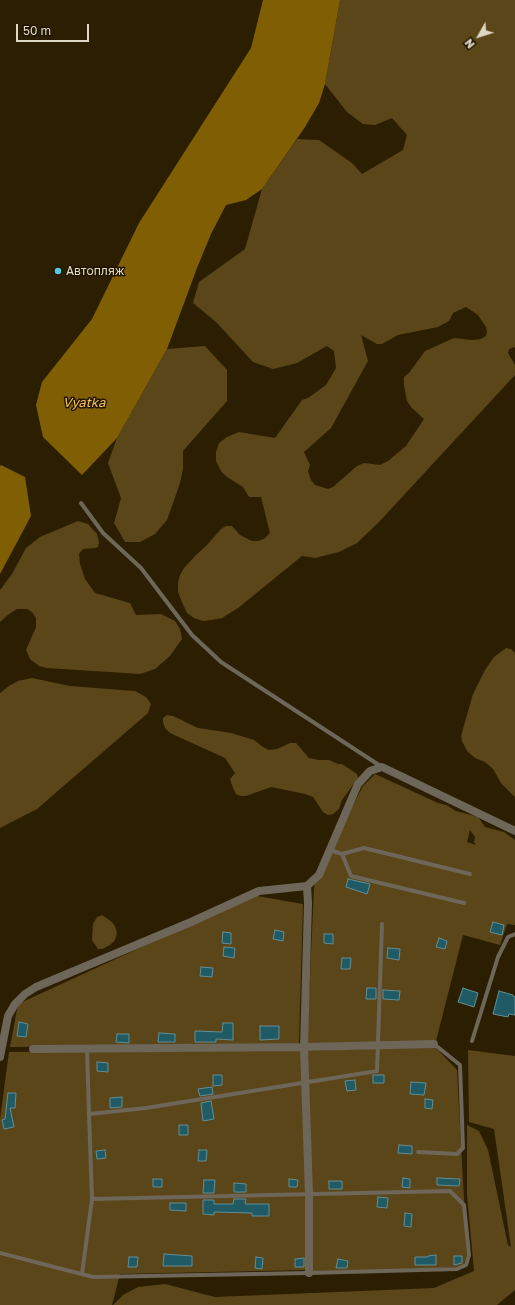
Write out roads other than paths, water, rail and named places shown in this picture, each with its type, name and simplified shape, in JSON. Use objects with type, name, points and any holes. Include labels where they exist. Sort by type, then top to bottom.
[{"type":"street","points":[[0,1057],[8,1016],[15,1004],[25,994],[36,987],[191,922],[259,891],[307,886],[318,875],[358,784],[370,771],[382,767],[515,831]]},
{"type":"street","points":[[307,886],[308,903],[304,1047],[310,1194],[309,1273]]},
{"type":"street","points":[[33,1049],[304,1047],[378,1044],[434,1044]]},
{"type":"lane","points":[[81,503],[104,533],[141,568],[192,635],[221,662],[382,767]]},
{"type":"lane","points":[[330,850],[342,854],[364,848],[470,874]]},
{"type":"lane","points":[[342,854],[350,876],[464,903]]},
{"type":"lane","points":[[88,1114],[146,1108],[377,1071],[382,924]]},
{"type":"lane","points":[[472,1042],[498,957],[508,937],[515,934]]},
{"type":"lane","points":[[418,1152],[457,1154],[463,1148],[460,1065],[434,1044]]},
{"type":"lane","points":[[82,1274],[92,1199],[88,1114],[88,1049]]},
{"type":"lane","points":[[0,1253],[93,1277],[457,1269],[466,1265],[469,1255],[464,1205],[450,1191],[92,1199]]},
{"type":"water","name":"Vyatka","points":[[263,0],[340,0],[325,84],[319,103],[305,127],[262,189],[246,200],[226,205],[211,234],[197,268],[167,349],[117,438],[82,475],[43,437],[36,405],[42,382],[92,319],[139,223],[251,48]]},
{"type":"water","points":[[1,465],[25,477],[31,516],[0,574],[0,466]]},
{"type":"place","name":"Автопляж","points":[[58,271]]}]
